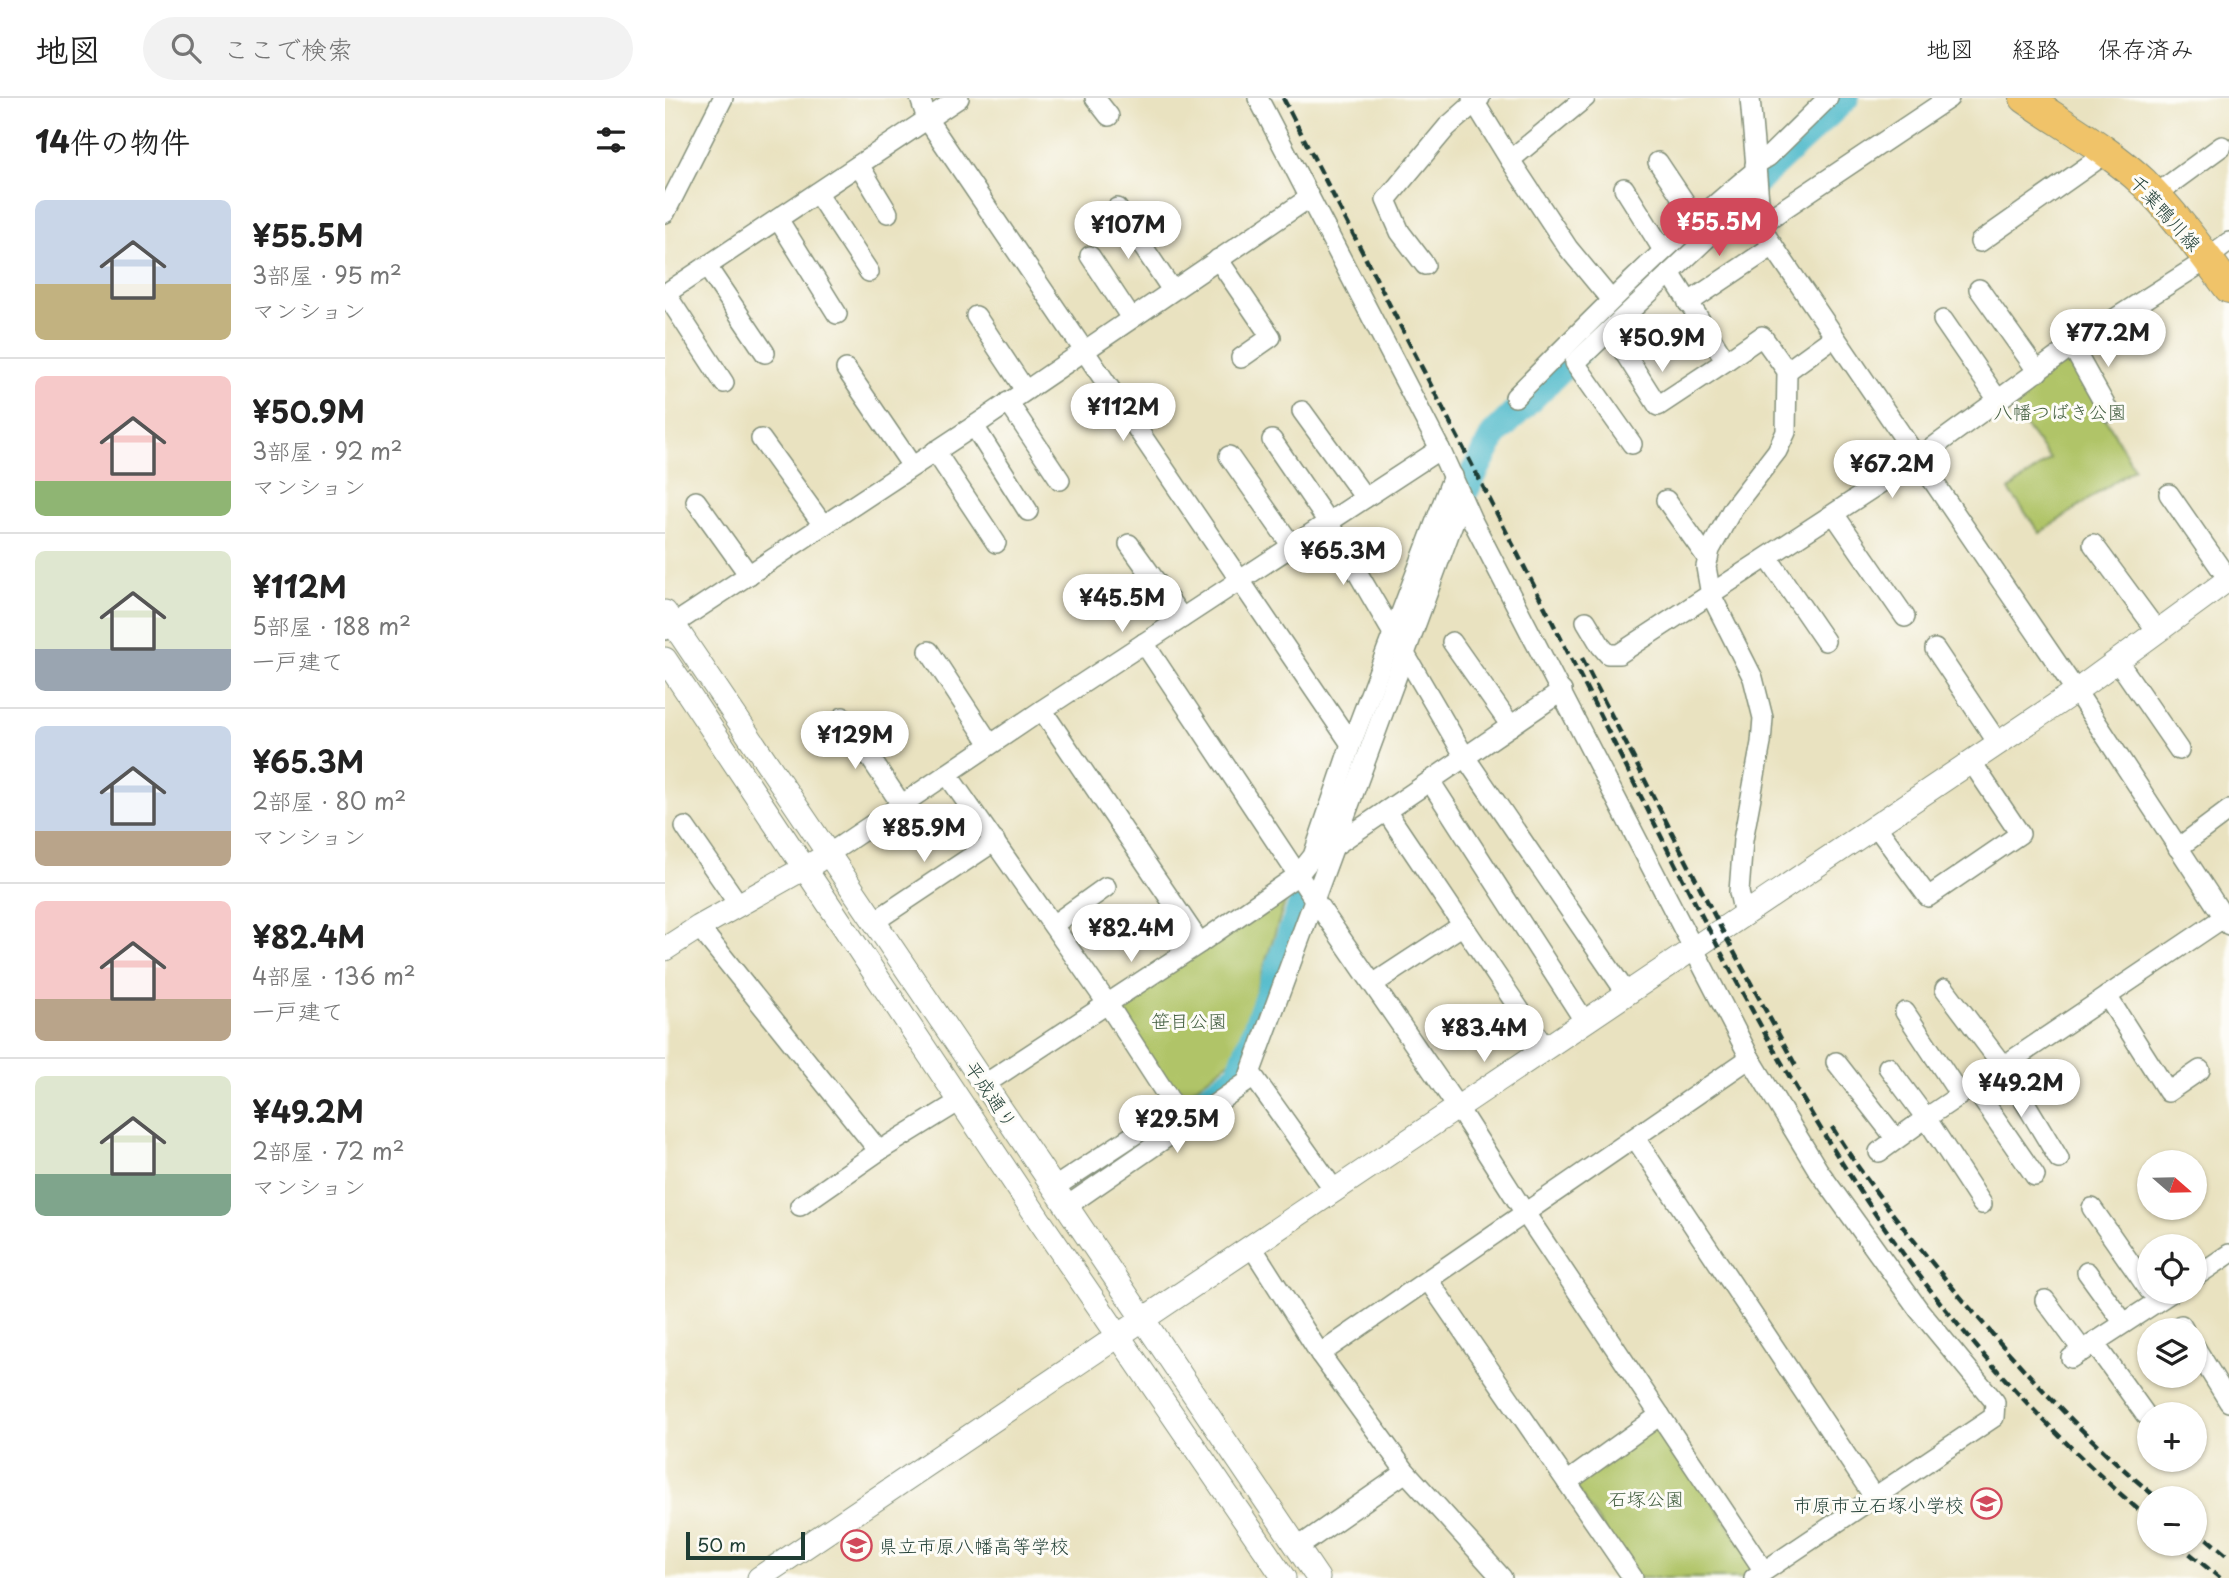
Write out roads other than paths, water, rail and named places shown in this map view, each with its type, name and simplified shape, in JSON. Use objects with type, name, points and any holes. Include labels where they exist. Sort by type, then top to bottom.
[{"type":"main road","name":"千葉鴨川線","points":[[2025,98],[2133,174],[2218,250],[2229,288]]},
{"type":"street","points":[[665,213],[723,98]]},
{"type":"street","points":[[920,98],[927,119],[1351,744]]},
{"type":"street","points":[[724,383],[665,294],[959,98]]},
{"type":"street","points":[[1095,98],[1108,116]]},
{"type":"street","points":[[1144,643],[1314,899],[1458,1108],[1660,1415],[1759,1575],[1994,1417],[1995,1402],[1919,1310],[1826,1181],[1750,1058],[1258,98]]},
{"type":"street","points":[[1510,160],[1585,98]]},
{"type":"street","points":[[1750,98],[1761,224],[1773,246],[2076,691],[2227,919],[2107,996],[1879,1152]]},
{"type":"street","points":[[1632,443],[1575,363],[1670,273],[1756,178],[1768,157],[1828,98]]},
{"type":"street","points":[[1761,224],[1949,98]]},
{"type":"street","points":[[1425,265],[1400,232],[1386,200],[1447,127],[1475,99],[1510,160],[1568,248],[1611,300]]},
{"type":"street","points":[[2155,195],[2222,146]]},
{"type":"street","points":[[1980,242],[2104,152]]},
{"type":"street","points":[[1658,162],[1696,219]]},
{"type":"street","points":[[859,165],[888,213]]},
{"type":"street","points":[[1515,397],[1696,219],[1756,178]]},
{"type":"street","points":[[1624,188],[1663,250]]},
{"type":"street","points":[[817,193],[869,272]]},
{"type":"street","points":[[668,622],[749,575],[1309,198]]},
{"type":"street","points":[[1117,208],[1172,290]]},
{"type":"street","points":[[778,219],[837,314]]},
{"type":"street","points":[[1688,303],[1773,246]]},
{"type":"street","points":[[1586,621],[1608,654],[1619,654],[1917,459],[2072,346],[2218,250]]},
{"type":"street","points":[[1090,256],[1131,318]]},
{"type":"street","points":[[1218,259],[1271,337],[1241,358]]},
{"type":"street","points":[[707,267],[765,354]]},
{"type":"street","points":[[1670,273],[1726,361]]},
{"type":"street","points":[[1979,289],[2038,372]]},
{"type":"street","points":[[976,316],[1025,390]]},
{"type":"street","points":[[1943,320],[1998,400]]},
{"type":"street","points":[[1610,330],[1658,406],[1762,336],[1787,371],[1786,432],[1777,451],[1733,508],[1710,550],[1706,567],[1711,595],[1753,678],[1763,718],[1743,840],[1739,892],[1744,915]]},
{"type":"street","points":[[1787,371],[1834,337]]},
{"type":"street","points":[[2072,346],[2109,412]]},
{"type":"street","points":[[846,369],[912,466]]},
{"type":"street","points":[[1008,402],[1060,480]]},
{"type":"street","points":[[1303,411],[1365,498]]},
{"type":"street","points":[[974,426],[1028,511]]},
{"type":"street","points":[[761,439],[823,525]]},
{"type":"street","points":[[1272,440],[1328,522],[1465,757],[1627,994]]},
{"type":"street","points":[[665,949],[827,855],[990,744],[1440,449]]},
{"type":"street","points":[[935,451],[996,543]]},
{"type":"street","points":[[1230,456],[1292,546]]},
{"type":"street","points":[[985,1084],[1200,943],[1298,875],[1313,856],[1351,744],[1453,476]]},
{"type":"street","points":[[759,1578],[2076,691],[2229,579],[2169,494]]},
{"type":"street","points":[[1061,1197],[1247,1083],[1462,499]]},
{"type":"street","points":[[1666,500],[1708,559]]},
{"type":"street","points":[[696,501],[749,575]]},
{"type":"street","points":[[1835,514],[1905,618]]},
{"type":"street","points":[[1129,544],[1182,618]]},
{"type":"street","points":[[2093,544],[2157,631]]},
{"type":"street","points":[[1768,558],[1825,641]]},
{"type":"street","name":"平成通り","points":[[668,622],[875,921],[1318,1578]]},
{"type":"street","points":[[1452,642],[1511,726]]},
{"type":"street","points":[[1935,649],[1998,743]]},
{"type":"street","points":[[929,651],[990,744]]},
{"type":"street","name":"平成通り","points":[[665,659],[960,1101],[1284,1578]]},
{"type":"street","points":[[2117,660],[2179,750]]},
{"type":"street","points":[[1336,845],[1562,691]]},
{"type":"street","points":[[1042,710],[1200,943]]},
{"type":"street","points":[[843,717],[901,804]]},
{"type":"street","points":[[1876,826],[1928,897],[2021,834],[1971,761]]},
{"type":"street","points":[[947,774],[1107,1003],[1175,1108],[1061,1197]]},
{"type":"street","points":[[1430,781],[1585,1022]]},
{"type":"street","points":[[2178,848],[2229,810]]},
{"type":"street","points":[[1386,811],[1546,1049]]},
{"type":"street","points":[[685,827],[739,905]]},
{"type":"street","points":[[875,921],[995,841]]},
{"type":"street","points":[[1053,925],[1106,887]]},
{"type":"street","points":[[1373,984],[1463,925]]},
{"type":"street","points":[[699,927],[879,1152]]},
{"type":"street","points":[[1945,989],[2003,1066],[2059,1159]]},
{"type":"street","points":[[2107,996],[2168,1092],[2200,1070]]},
{"type":"street","points":[[1905,1012],[2035,1176]]},
{"type":"street","points":[[1320,1354],[1750,1058]]},
{"type":"street","points":[[1836,1062],[1896,1139]]},
{"type":"street","points":[[1888,1067],[1926,1118],[1982,1205]]},
{"type":"street","points":[[1251,1073],[1335,1191]]},
{"type":"street","points":[[800,1206],[960,1101]]},
{"type":"street","points":[[1635,1138],[1874,1497]]},
{"type":"street","points":[[2092,1208],[2137,1268]]},
{"type":"street","points":[[1252,1247],[1320,1354],[1406,1472],[1502,1578]]},
{"type":"street","points":[[2207,1269],[2229,1254]]},
{"type":"street","points":[[2087,1272],[2124,1324]]},
{"type":"street","points":[[1428,1280],[1633,1578]]},
{"type":"street","points":[[2045,1300],[2083,1351],[2137,1405]]},
{"type":"street","points":[[2083,1351],[2124,1324],[2146,1304]]},
{"type":"street","points":[[2207,1366],[2229,1402]]},
{"type":"street","points":[[1567,1482],[1660,1415]]},
{"type":"street","points":[[1297,1548],[1406,1472]]},
{"type":"waterway","points":[[1740,196],[1845,98]]},
{"type":"waterway","points":[[1622,307],[1710,224]]},
{"type":"waterway","points":[[1450,519],[1494,435],[1591,338]]},
{"type":"waterway","points":[[1164,1128],[1239,1075],[1328,834]]},
{"type":"railway","points":[[1283,98],[1717,944],[1829,1142],[1900,1249],[1964,1332],[2034,1411],[2137,1508]]},
{"type":"railway","points":[[1582,658],[1722,930],[1798,1070]]},
{"type":"railway","points":[[1832,1127],[1891,1212],[1957,1293],[2052,1400],[2143,1486]]},
{"type":"railway","points":[[2207,1539],[2229,1557]]},
{"type":"railway","points":[[2193,1556],[2220,1578]]},
{"type":"place","name":"市原市立石塚小学校","points":[[1987,1504]]},
{"type":"place","name":"県立市原八幡高等学校","points":[[856,1545]]},
{"type":"park label","name":"八幡つばき公園","points":[[2060,411]]},
{"type":"park label","name":"笹目公園","points":[[1189,1020]]},
{"type":"park label","name":"石塚公園","points":[[1646,1498]]}]
